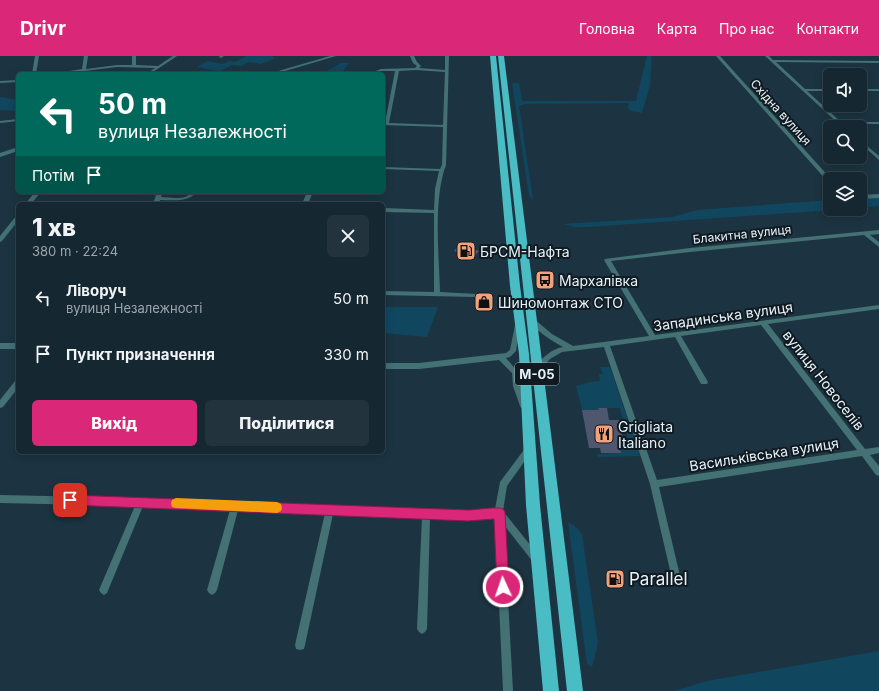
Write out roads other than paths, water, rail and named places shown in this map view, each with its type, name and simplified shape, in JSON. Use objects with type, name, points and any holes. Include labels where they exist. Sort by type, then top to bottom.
[{"type":"highway","name":"М-05","points":[[493,56],[524,354],[533,505],[551,691]]},
{"type":"highway","name":"М-05","points":[[501,56],[575,691]]},
{"type":"street","points":[[34,72],[37,56]]},
{"type":"street","points":[[84,70],[86,56]]},
{"type":"street","points":[[134,56],[134,66]]},
{"type":"street","points":[[151,72],[175,56]]},
{"type":"street","points":[[277,72],[334,56]]},
{"type":"street","points":[[412,56],[415,63],[419,66],[416,69]]},
{"type":"street","points":[[437,295],[437,188],[440,170],[444,165],[447,56]]},
{"type":"street","name":"Східна вулиця","points":[[718,56],[823,173]]},
{"type":"street","points":[[767,56],[837,120]]},
{"type":"street","points":[[773,61],[879,62]]},
{"type":"street","points":[[68,72],[134,66],[159,67]]},
{"type":"street","points":[[376,72],[381,70],[416,69],[447,71]]},
{"type":"street","points":[[397,70],[385,124],[444,126]]},
{"type":"street","points":[[0,82],[16,81]]},
{"type":"street","points":[[804,90],[823,90]]},
{"type":"street","points":[[867,90],[879,90]]},
{"type":"street","points":[[0,122],[16,120]]},
{"type":"street","points":[[867,123],[879,123]]},
{"type":"street","points":[[867,148],[879,159]]},
{"type":"street","points":[[0,155],[16,150]]},
{"type":"street","points":[[385,168],[440,170]]},
{"type":"street","points":[[30,202],[36,194]]},
{"type":"street","points":[[159,195],[184,199],[192,194]]},
{"type":"street","points":[[867,197],[879,196]]},
{"type":"street","points":[[385,210],[437,212]]},
{"type":"street","points":[[0,240],[16,220]]},
{"type":"street","name":"Блакитна вулиця","points":[[654,338],[606,260],[698,249],[879,232]]},
{"type":"street","points":[[866,233],[879,245]]},
{"type":"street","points":[[385,293],[475,295]]},
{"type":"street","name":"Западинська вулиця","points":[[537,369],[544,360],[554,353],[571,348],[879,307]]},
{"type":"street","points":[[385,366],[419,366],[508,355],[513,351],[519,316]]},
{"type":"street","points":[[531,319],[541,331],[552,339],[571,348]]},
{"type":"street","name":"вулиця Новоселів","points":[[764,323],[879,472]]},
{"type":"street","points":[[676,335],[704,382]]},
{"type":"street","points":[[606,344],[654,484],[676,580]]},
{"type":"street","points":[[0,346],[16,346]]},
{"type":"street","points":[[500,357],[515,372],[517,386],[528,415]]},
{"type":"street","points":[[0,404],[16,386]]},
{"type":"street","points":[[508,691],[499,512],[503,485],[530,449]]},
{"type":"street","name":"Васильківська вулиця","points":[[654,484],[879,450]]},
{"type":"street","points":[[0,499],[141,502],[468,516],[488,515],[499,512]]},
{"type":"street","points":[[104,590],[141,502]]},
{"type":"street","points":[[212,590],[235,506]]},
{"type":"street","points":[[300,644],[330,510]]},
{"type":"street","points":[[499,512],[539,563]]},
{"type":"street","points":[[422,629],[426,514]]},
{"type":"place","name":"БРСМ-Нафта","points":[[466,251]]},
{"type":"place","name":"Мархалівка","points":[[545,280]]},
{"type":"place","name":"Шиномонтаж СТО","points":[[484,302]]},
{"type":"place","name":"Grigliata Italiano","points":[[604,434]]},
{"type":"place","name":"Parallel","points":[[615,579]]}]
